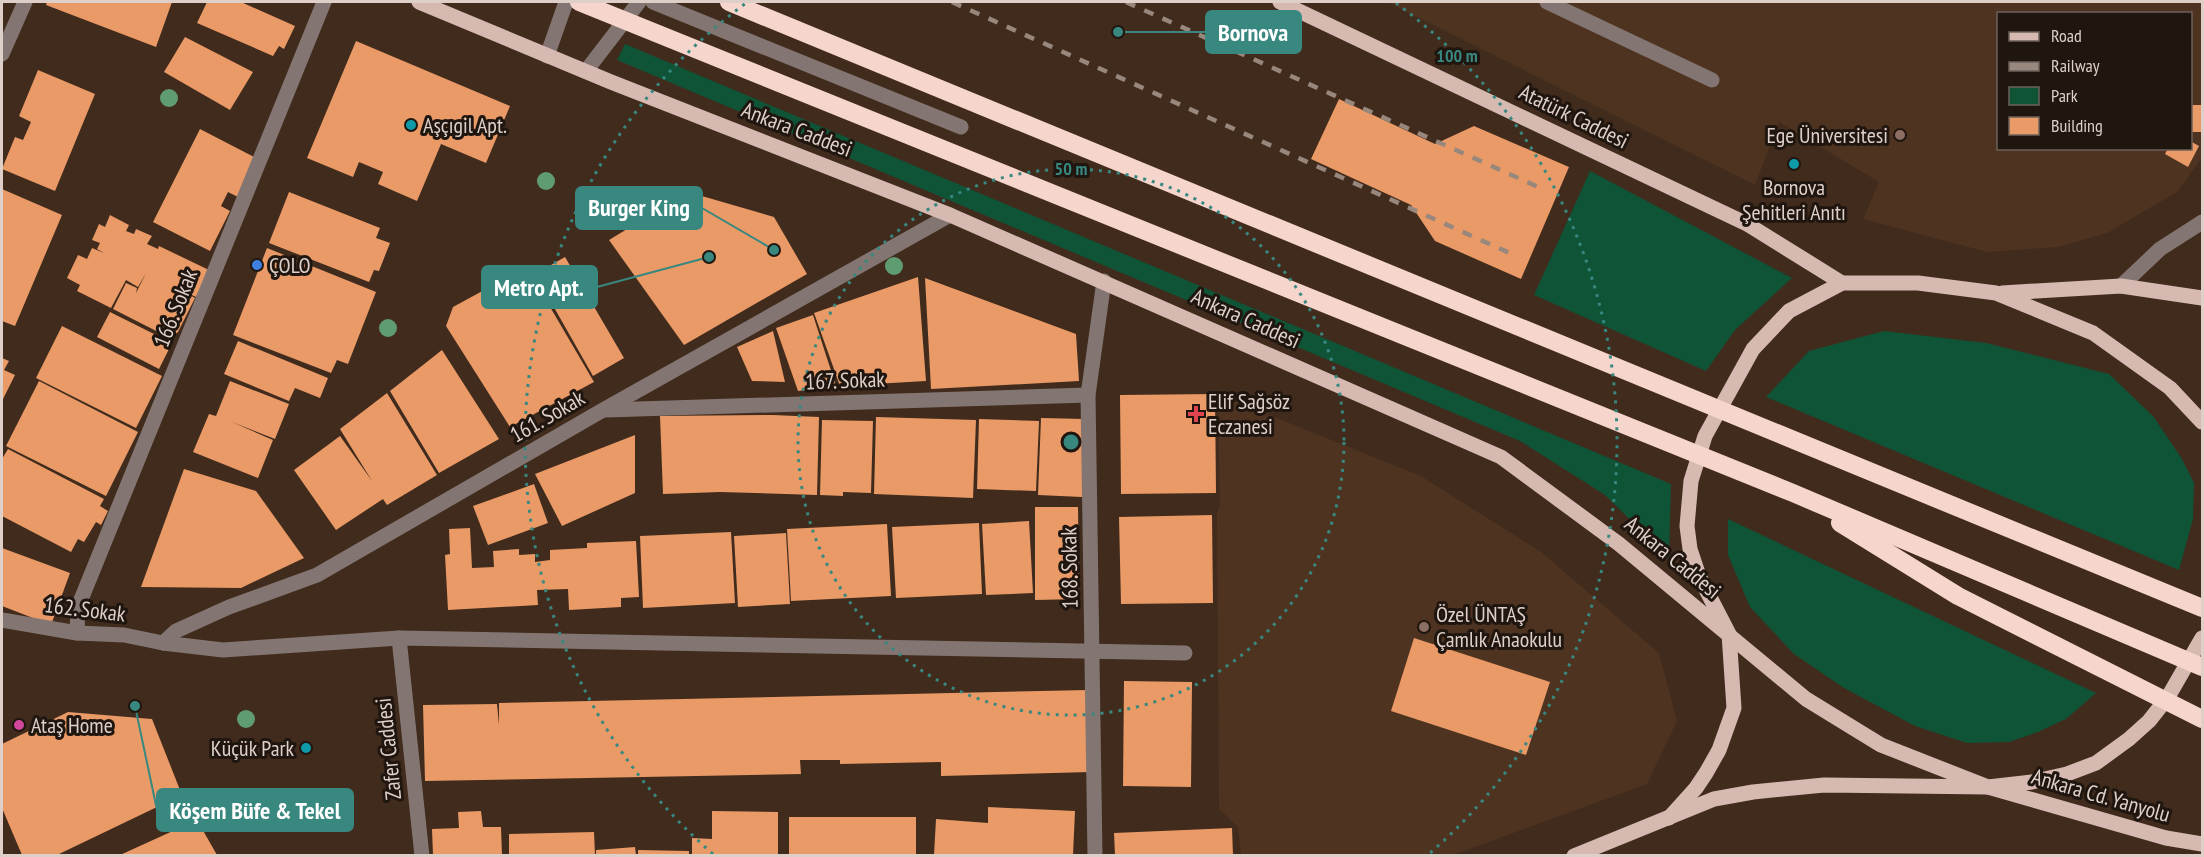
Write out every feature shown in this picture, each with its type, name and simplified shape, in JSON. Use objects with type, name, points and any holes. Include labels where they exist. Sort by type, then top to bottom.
[{"type":"highway","name":"Ankara Caddesi","points":[[579,2],[1793,493],[2202,667]]},
{"type":"highway","points":[[729,2],[2202,608]]},
{"type":"highway","points":[[1793,493],[1958,596],[2202,719]]},
{"type":"main road","name":"Ankara Caddesi","points":[[419,2],[547,56],[950,215],[1501,457],[1612,539],[1806,699],[1881,746],[1988,787]]},
{"type":"main road","name":"Atatürk Caddesi","points":[[1280,2],[1747,224],[1842,283]]},
{"type":"main road","points":[[1669,818],[1696,788],[1706,773],[1719,750],[1734,708],[1729,634],[1699,576],[1690,549],[1687,525],[1691,481],[1705,436],[1753,349],[1789,311],[1842,283],[1918,283],[1996,293],[2121,286],[2202,298]]},
{"type":"main road","points":[[1996,293],[2093,333],[2170,388],[2202,422]]},
{"type":"main road","points":[[1574,855],[1714,800],[1753,792],[1824,784],[1988,787],[2032,782],[2067,774],[2096,763],[2149,721],[2168,697],[2202,638]]},
{"type":"main road","name":"Ankara Cd. Yanyolu","points":[[1988,787],[2166,838],[2202,844]]},
{"type":"street","points":[[2,54],[25,2]]},
{"type":"street","name":"166. Sokak","points":[[77,633],[78,607],[324,2]]},
{"type":"street","points":[[547,56],[566,2]]},
{"type":"street","points":[[586,71],[639,2]]},
{"type":"street","points":[[653,2],[962,127]]},
{"type":"street","points":[[1547,2],[1712,80]]},
{"type":"street","name":"161. Sokak","points":[[163,643],[176,631],[229,607],[317,575],[603,410],[950,215]]},
{"type":"street","points":[[2121,286],[2160,249],[2202,222]]},
{"type":"street","name":"168. Sokak","points":[[1095,855],[1088,395],[1104,281]]},
{"type":"street","name":"167. Sokak","points":[[603,410],[1088,395]]},
{"type":"street","name":"162. Sokak","points":[[2,620],[77,633],[124,635],[163,643],[224,650],[399,638],[1185,653]]},
{"type":"street","name":"Zafer Caddesi","points":[[399,638],[422,855]]},
{"type":"shaded area","name":"Ege Üniversitesi","points":[[1387,2],[2202,2],[2202,158],[2177,192],[2107,233],[2058,247],[1987,252],[1863,219],[1879,182],[1779,122],[1755,185]]},
{"type":"shaded area","name":"Özel ÜNTAŞ Çamlık Anaokulu","points":[[1220,395],[1421,476],[1541,552],[1659,653],[1677,721],[1647,784],[1453,855],[1241,855],[1238,827],[1219,809],[1217,514],[1220,505],[1218,406]]},
{"type":"green space","points":[[625,44],[1671,484],[1669,558],[1605,495],[1520,441],[617,60]]},
{"type":"green space","points":[[1590,171],[1792,278],[1735,330],[1706,371],[1534,295]]},
{"type":"green space","points":[[1884,331],[1986,343],[2109,374],[2153,416],[2182,459],[2194,483],[2193,519],[2179,570],[1766,397],[1809,351]]},
{"type":"green space","points":[[1728,519],[2096,693],[2066,719],[2009,742],[1967,743],[1915,726],[1844,688],[1794,654],[1750,607],[1728,555]]},
{"type":"building","points":[[47,2],[172,2],[156,47],[46,5]]},
{"type":"building","points":[[207,2],[241,2],[295,26],[284,49],[279,46],[273,56],[197,23]]},
{"type":"building","points":[[185,37],[253,72],[230,110],[164,72]]},
{"type":"building","name":"Aşçıgil Apt.","points":[[356,41],[510,106],[486,163],[441,144],[417,201],[378,184],[383,172],[359,162],[353,177],[307,158]]},
{"type":"building","points":[[38,70],[95,94],[55,191],[2,169],[15,137],[23,140],[31,122],[19,116]]},
{"type":"building","points":[[1339,99],[1435,144],[1474,126],[1569,167],[1521,279],[1435,241],[1411,205],[1311,159]]},
{"type":"building","points":[[2192,105],[2202,105],[2202,132],[2192,132]]},
{"type":"building","points":[[200,129],[258,159],[238,197],[228,192],[221,206],[230,211],[210,251],[153,222]]},
{"type":"building","points":[[2192,142],[2199,146],[2188,167],[2165,154],[2167,150],[2192,150]]},
{"type":"building","points":[[2,189],[62,215],[15,326],[2,321]]},
{"type":"building","points":[[289,192],[380,228],[376,238],[390,243],[379,271],[374,270],[369,282],[269,243]]},
{"type":"building","points":[[688,192],[774,217],[807,274],[684,345],[609,240]]},
{"type":"building","points":[[110,215],[129,225],[126,231],[134,234],[136,229],[152,236],[147,244],[158,249],[159,246],[209,270],[196,297],[177,288],[195,298],[178,332],[170,338],[113,309],[126,283],[137,288],[136,293],[146,273],[138,287],[126,280],[111,308],[77,291],[80,285],[67,278],[78,255],[87,259],[92,248],[104,253],[97,249],[100,243],[92,240],[99,224],[105,227]]},
{"type":"building","points":[[267,248],[376,292],[348,364],[337,360],[331,373],[233,335]]},
{"type":"building","points":[[565,257],[624,358],[593,376],[539,281],[544,276],[544,269]]},
{"type":"building","points":[[519,271],[536,283],[594,382],[510,427],[446,326],[453,307]]},
{"type":"building","points":[[918,277],[926,381],[840,386],[814,313]]},
{"type":"building","points":[[925,278],[1076,334],[1079,381],[931,389]]},
{"type":"building","points":[[110,312],[172,343],[159,369],[97,337]]},
{"type":"building","points":[[813,315],[836,386],[798,391],[776,328]]},
{"type":"building","points":[[62,326],[162,376],[136,428],[36,378]]},
{"type":"building","points":[[773,331],[785,382],[752,381],[737,347]]},
{"type":"building","points":[[238,341],[328,378],[320,398],[295,388],[289,401],[224,374]]},
{"type":"building","points":[[442,350],[499,439],[439,473],[390,391]]},
{"type":"building","points":[[2,358],[9,361],[4,370],[15,375],[2,401]]},
{"type":"building","points":[[39,381],[138,432],[106,496],[6,446]]},
{"type":"building","points":[[230,381],[289,404],[275,439],[232,422],[273,440],[258,478],[193,452],[209,414],[216,416]]},
{"type":"building","points":[[387,393],[437,475],[387,505],[383,499],[336,530],[294,470],[340,436],[372,481],[340,429]]},
{"type":"building","points":[[1215,394],[1216,493],[1121,494],[1120,395]]},
{"type":"building","points":[[660,416],[819,417],[817,495],[720,492],[663,494]]},
{"type":"building","points":[[876,417],[976,420],[973,498],[874,494]]},
{"type":"building","points":[[1041,418],[1085,419],[1082,497],[1038,495]]},
{"type":"building","points":[[979,419],[1039,421],[1036,491],[977,489]]},
{"type":"building","points":[[822,420],[873,421],[871,493],[843,492],[843,496],[820,495]]},
{"type":"building","points":[[635,435],[635,493],[562,526],[535,474]]},
{"type":"building","points":[[8,449],[104,499],[100,506],[108,511],[101,525],[96,522],[84,542],[78,539],[71,552],[2,516],[2,459]]},
{"type":"building","points":[[184,469],[256,491],[304,558],[241,588],[141,587]]},
{"type":"building","points":[[534,484],[548,523],[488,545],[473,506]]},
{"type":"building","points":[[1035,507],[1078,507],[1079,599],[1035,600]]},
{"type":"building","points":[[1212,515],[1213,603],[1121,604],[1119,517]]},
{"type":"building","points":[[1029,521],[1033,593],[986,595],[982,524]]},
{"type":"building","points":[[979,523],[982,594],[896,598],[892,527]]},
{"type":"building","points":[[887,524],[891,596],[791,601],[787,529]]},
{"type":"building","points":[[470,528],[472,568],[494,567],[493,551],[519,549],[519,555],[535,554],[535,562],[550,560],[550,550],[587,548],[587,543],[636,541],[639,597],[621,598],[621,607],[569,610],[568,589],[537,590],[538,605],[448,610],[445,555],[450,554],[449,529]]},
{"type":"building","points":[[731,532],[735,603],[643,608],[640,536]]},
{"type":"building","points":[[786,533],[790,604],[738,607],[734,536]]},
{"type":"building","points":[[2,548],[70,573],[51,625],[2,606]]},
{"type":"building","points":[[1414,638],[1550,682],[1526,755],[1391,711]]},
{"type":"building","points":[[1124,681],[1192,682],[1191,787],[1123,786]]},
{"type":"building","points":[[1088,690],[1090,772],[941,776],[941,762],[840,764],[840,760],[800,760],[801,774],[425,781],[423,705],[497,704],[499,725],[499,703]]},
{"type":"building","points":[[68,712],[152,719],[182,795],[57,855],[22,855],[2,808],[2,744]]},
{"type":"building","points":[[988,807],[1075,811],[1073,855],[934,855],[936,819],[988,823]]},
{"type":"building","points":[[481,811],[483,827],[501,827],[502,855],[433,855],[432,829],[459,828],[458,812]]},
{"type":"building","points":[[712,811],[778,812],[778,855],[692,855],[692,838],[712,839]]},
{"type":"building","points":[[789,817],[916,817],[916,855],[789,855]]},
{"type":"building","points":[[197,820],[217,855],[120,855]]},
{"type":"building","points":[[1232,828],[1233,855],[1115,855],[1114,833]]},
{"type":"building","points":[[594,832],[595,855],[509,855],[509,834]]},
{"type":"building","points":[[635,847],[636,855],[596,855],[596,850]]},
{"type":"building","points":[[638,850],[689,851],[689,855],[638,855]]},
{"type":"railway","points":[[952,2],[1514,255]]},
{"type":"railway","points":[[1126,2],[1545,190]]},
{"type":"place","name":"Bornova","points":[[1118,32]]},
{"type":"place","name":"Aşçıgil Apt.","points":[[411,125]]},
{"type":"place","name":"Ege Üniversitesi","points":[[1900,135]]},
{"type":"place","name":"Bornova Şehitleri Anıtı","points":[[1794,164]]},
{"type":"place","name":"Burger King","points":[[774,250]]},
{"type":"place","name":"Metro Apt.","points":[[709,257]]},
{"type":"place","name":"ÇOLO","points":[[257,265]]},
{"type":"place","name":"Elif Sağsöz Eczanesi","points":[[1196,414]]},
{"type":"place","name":"Özel ÜNTAŞ Çamlık Anaokulu","points":[[1424,627]]},
{"type":"place","name":"Köşem Büfe & Tekel","points":[[135,706]]},
{"type":"place","name":"Ataş Home","points":[[19,725]]},
{"type":"place","name":"Küçük Park","points":[[306,748]]}]
